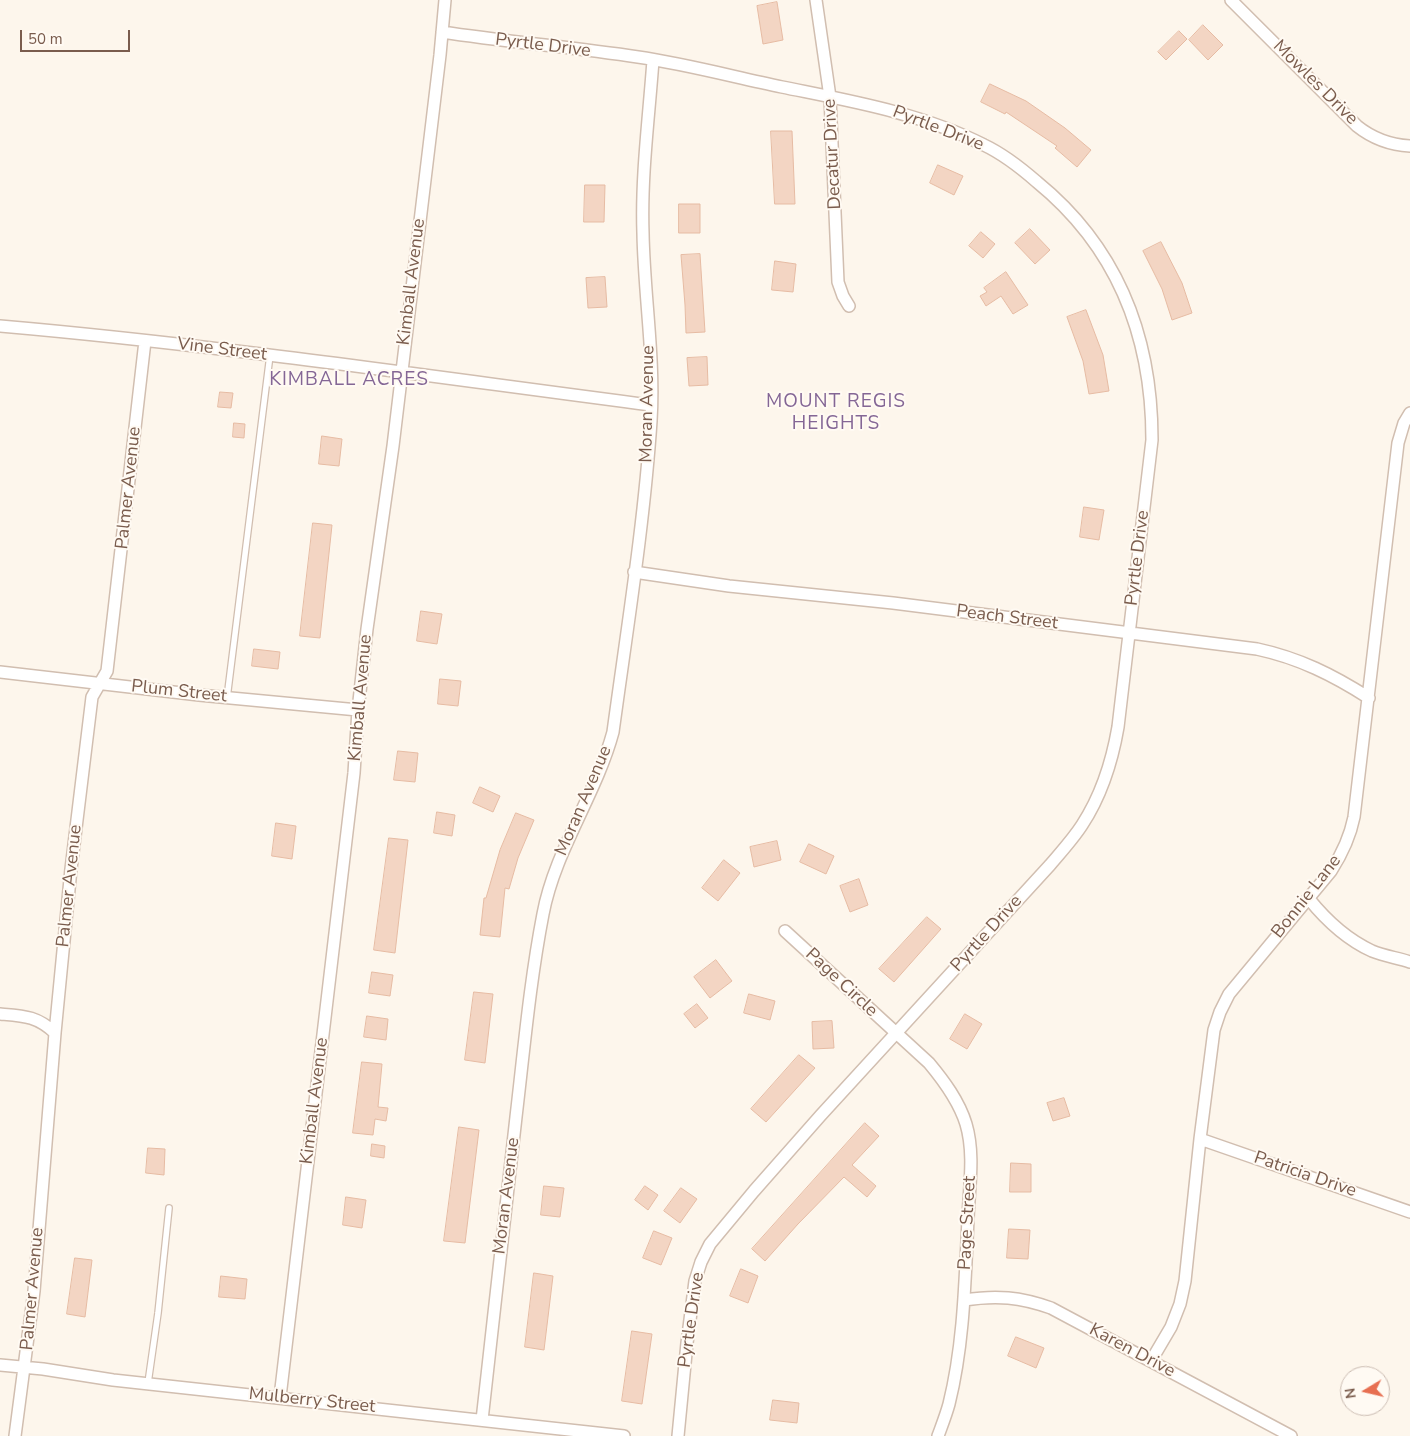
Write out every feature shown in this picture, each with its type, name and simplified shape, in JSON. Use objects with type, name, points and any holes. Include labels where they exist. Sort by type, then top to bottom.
[{"type":"street","name":"Kimball Avenue","points":[[280,1397],[354,773],[358,710],[367,629],[393,446],[445,0]]},
{"type":"street","name":"Decatur Drive","points":[[816,0],[830,97],[838,282],[848,306]]},
{"type":"street","name":"Mowles Drive","points":[[1231,0],[1364,132],[1382,140],[1410,146]]},
{"type":"street","name":"Pyrtle Drive","points":[[442,32],[653,60],[903,114],[985,145],[1025,172],[1056,197],[1078,219],[1122,288],[1138,332],[1148,376],[1152,408],[1152,440],[1114,749],[1103,784],[1082,826],[1050,864],[754,1191],[710,1244],[701,1262],[695,1281],[678,1436]]},
{"type":"street","name":"Moran Avenue","points":[[482,1420],[527,1020],[543,914],[551,881],[559,860],[611,740],[642,517],[651,405],[651,359],[643,195],[653,60]]},
{"type":"street","name":"Vine Street","points":[[0,326],[402,371],[651,405]]},
{"type":"street","name":"Palmer Avenue","points":[[15,1436],[26,1367],[34,1291],[55,1033],[71,870],[92,697],[107,671],[146,341]]},
{"type":"street","name":"Bonnie Lane","points":[[1151,1361],[1171,1327],[1180,1304],[1185,1281],[1214,1030],[1220,1012],[1229,994],[1332,871],[1343,852],[1351,831],[1398,442],[1404,423],[1410,413]]},
{"type":"street","name":"Peach Street","points":[[634,572],[728,586],[893,603],[1211,642],[1279,654],[1305,663],[1338,678],[1368,698]]},
{"type":"street","name":"Plum Street","points":[[0,672],[227,698],[358,710]]},
{"type":"street","points":[[1309,899],[1333,924],[1370,950],[1410,962]]},
{"type":"street","name":"Page Circle","points":[[785,931],[896,1034]]},
{"type":"street","points":[[0,1014],[34,1018],[55,1033]]},
{"type":"street","name":"Page Street","points":[[896,1034],[929,1063],[945,1082],[958,1104],[966,1123],[971,1155],[964,1300],[956,1373],[949,1406],[938,1436]]},
{"type":"street","name":"Patricia Drive","points":[[1200,1139],[1410,1212]]},
{"type":"street","name":"Karen Drive","points":[[964,1300],[1001,1297],[1030,1301],[1051,1308],[1291,1436]]},
{"type":"street","name":"Mulberry Street","points":[[0,1365],[624,1436]]},
{"type":"lane","points":[[227,698],[270,355]]},
{"type":"lane","points":[[148,1383],[158,1313],[169,1208]]},
{"type":"building","points":[[777,2],[783,40],[763,44],[757,6]]},
{"type":"building","points":[[1203,25],[1223,45],[1208,60],[1189,40]]},
{"type":"building","points":[[1179,31],[1187,39],[1166,60],[1158,52]]},
{"type":"building","points":[[990,84],[1026,101],[1065,128],[1091,150],[1077,167],[1055,148],[1057,146],[1006,112],[1005,114],[981,102]]},
{"type":"building","points":[[771,131],[792,131],[795,204],[775,204]]},
{"type":"building","points":[[938,165],[963,176],[954,195],[930,183]]},
{"type":"building","points":[[585,185],[605,185],[604,222],[584,222]]},
{"type":"building","points":[[679,204],[700,204],[700,233],[679,233]]},
{"type":"building","points":[[1030,229],[1050,250],[1035,264],[1015,243]]},
{"type":"building","points":[[981,232],[995,244],[983,258],[969,246]]},
{"type":"building","points":[[1161,242],[1182,283],[1192,313],[1172,320],[1162,289],[1143,251]]},
{"type":"building","points":[[700,254],[705,332],[686,333],[681,255]]},
{"type":"building","points":[[775,261],[796,264],[793,292],[772,290]]},
{"type":"building","points":[[1006,272],[1028,305],[1013,314],[1001,296],[986,306],[980,296],[987,292],[984,288]]},
{"type":"building","points":[[605,277],[607,307],[588,308],[586,278]]},
{"type":"building","points":[[1086,310],[1103,355],[1109,391],[1089,394],[1083,361],[1067,317]]},
{"type":"building","points":[[707,357],[708,385],[689,386],[687,358]]},
{"type":"building","points":[[220,392],[233,393],[231,408],[218,407]]},
{"type":"building","points":[[234,423],[245,424],[244,438],[233,437]]},
{"type":"building","points":[[322,436],[342,439],[339,466],[319,464]]},
{"type":"building","points":[[1084,507],[1104,510],[1099,540],[1080,537]]},
{"type":"building","points":[[313,523],[332,525],[320,638],[300,636]]},
{"type":"building","points":[[421,611],[442,614],[437,644],[417,641]]},
{"type":"building","points":[[254,649],[280,652],[278,669],[252,666]]},
{"type":"building","points":[[440,679],[461,681],[458,706],[438,704]]},
{"type":"building","points":[[398,751],[418,753],[415,782],[394,780]]},
{"type":"building","points":[[480,787],[500,796],[493,812],[473,803]]},
{"type":"building","points":[[437,812],[455,815],[452,836],[434,833]]},
{"type":"building","points":[[516,813],[534,820],[518,858],[509,889],[505,888],[500,937],[480,935],[484,898],[486,898],[500,850]]},
{"type":"building","points":[[276,823],[296,826],[292,859],[272,856]]},
{"type":"building","points":[[389,838],[408,840],[395,953],[374,950]]},
{"type":"building","points":[[777,841],[781,860],[754,867],[750,847]]},
{"type":"building","points":[[809,844],[834,856],[826,874],[800,862]]},
{"type":"building","points":[[724,860],[740,873],[718,901],[702,888]]},
{"type":"building","points":[[859,879],[868,905],[850,912],[840,886]]},
{"type":"building","points":[[927,917],[941,929],[894,982],[879,969]]},
{"type":"building","points":[[716,960],[732,981],[710,998],[694,977]]},
{"type":"building","points":[[372,972],[393,975],[390,996],[369,993]]},
{"type":"building","points":[[474,992],[493,994],[485,1063],[465,1060]]},
{"type":"building","points":[[749,994],[775,1001],[770,1020],[744,1013]]},
{"type":"building","points":[[697,1004],[708,1018],[695,1028],[684,1014]]},
{"type":"building","points":[[965,1014],[982,1024],[967,1049],[950,1039]]},
{"type":"building","points":[[367,1016],[388,1019],[386,1040],[364,1037]]},
{"type":"building","points":[[832,1021],[834,1048],[813,1049],[812,1022]]},
{"type":"building","points":[[799,1055],[815,1068],[766,1122],[751,1109]]},
{"type":"building","points":[[362,1062],[382,1064],[378,1107],[388,1108],[386,1121],[375,1119],[373,1135],[353,1133]]},
{"type":"building","points":[[1064,1098],[1070,1116],[1053,1121],[1047,1103]]},
{"type":"building","points":[[865,1123],[879,1136],[852,1165],[876,1186],[867,1197],[844,1177],[765,1261],[752,1249]]},
{"type":"building","points":[[459,1127],[479,1130],[465,1243],[444,1241]]},
{"type":"building","points":[[372,1144],[385,1146],[384,1158],[371,1156]]},
{"type":"building","points":[[148,1148],[165,1149],[164,1175],[146,1173]]},
{"type":"building","points":[[1011,1163],[1031,1164],[1031,1192],[1010,1192]]},
{"type":"building","points":[[544,1186],[564,1188],[560,1217],[541,1215]]},
{"type":"building","points":[[645,1186],[658,1195],[648,1210],[635,1200]]},
{"type":"building","points":[[681,1188],[697,1199],[680,1223],[664,1211]]},
{"type":"building","points":[[346,1197],[366,1200],[362,1228],[343,1225]]},
{"type":"building","points":[[1009,1229],[1030,1230],[1028,1259],[1007,1258]]},
{"type":"building","points":[[654,1231],[672,1238],[661,1265],[643,1258]]},
{"type":"building","points":[[75,1258],[92,1260],[85,1317],[67,1314]]},
{"type":"building","points":[[741,1269],[758,1276],[748,1303],[730,1296]]},
{"type":"building","points":[[534,1273],[553,1276],[544,1350],[525,1347]]},
{"type":"building","points":[[221,1276],[247,1279],[245,1299],[219,1297]]},
{"type":"building","points":[[632,1331],[652,1334],[642,1404],[622,1401]]},
{"type":"building","points":[[1016,1337],[1044,1348],[1036,1368],[1008,1356]]},
{"type":"building","points":[[773,1400],[799,1403],[797,1423],[770,1420]]},
{"type":"district","name":"KIMBALL ACRES","points":[[349,380]]},
{"type":"district","name":"MOUNT REGIS HEIGHTS","points":[[836,413]]}]
